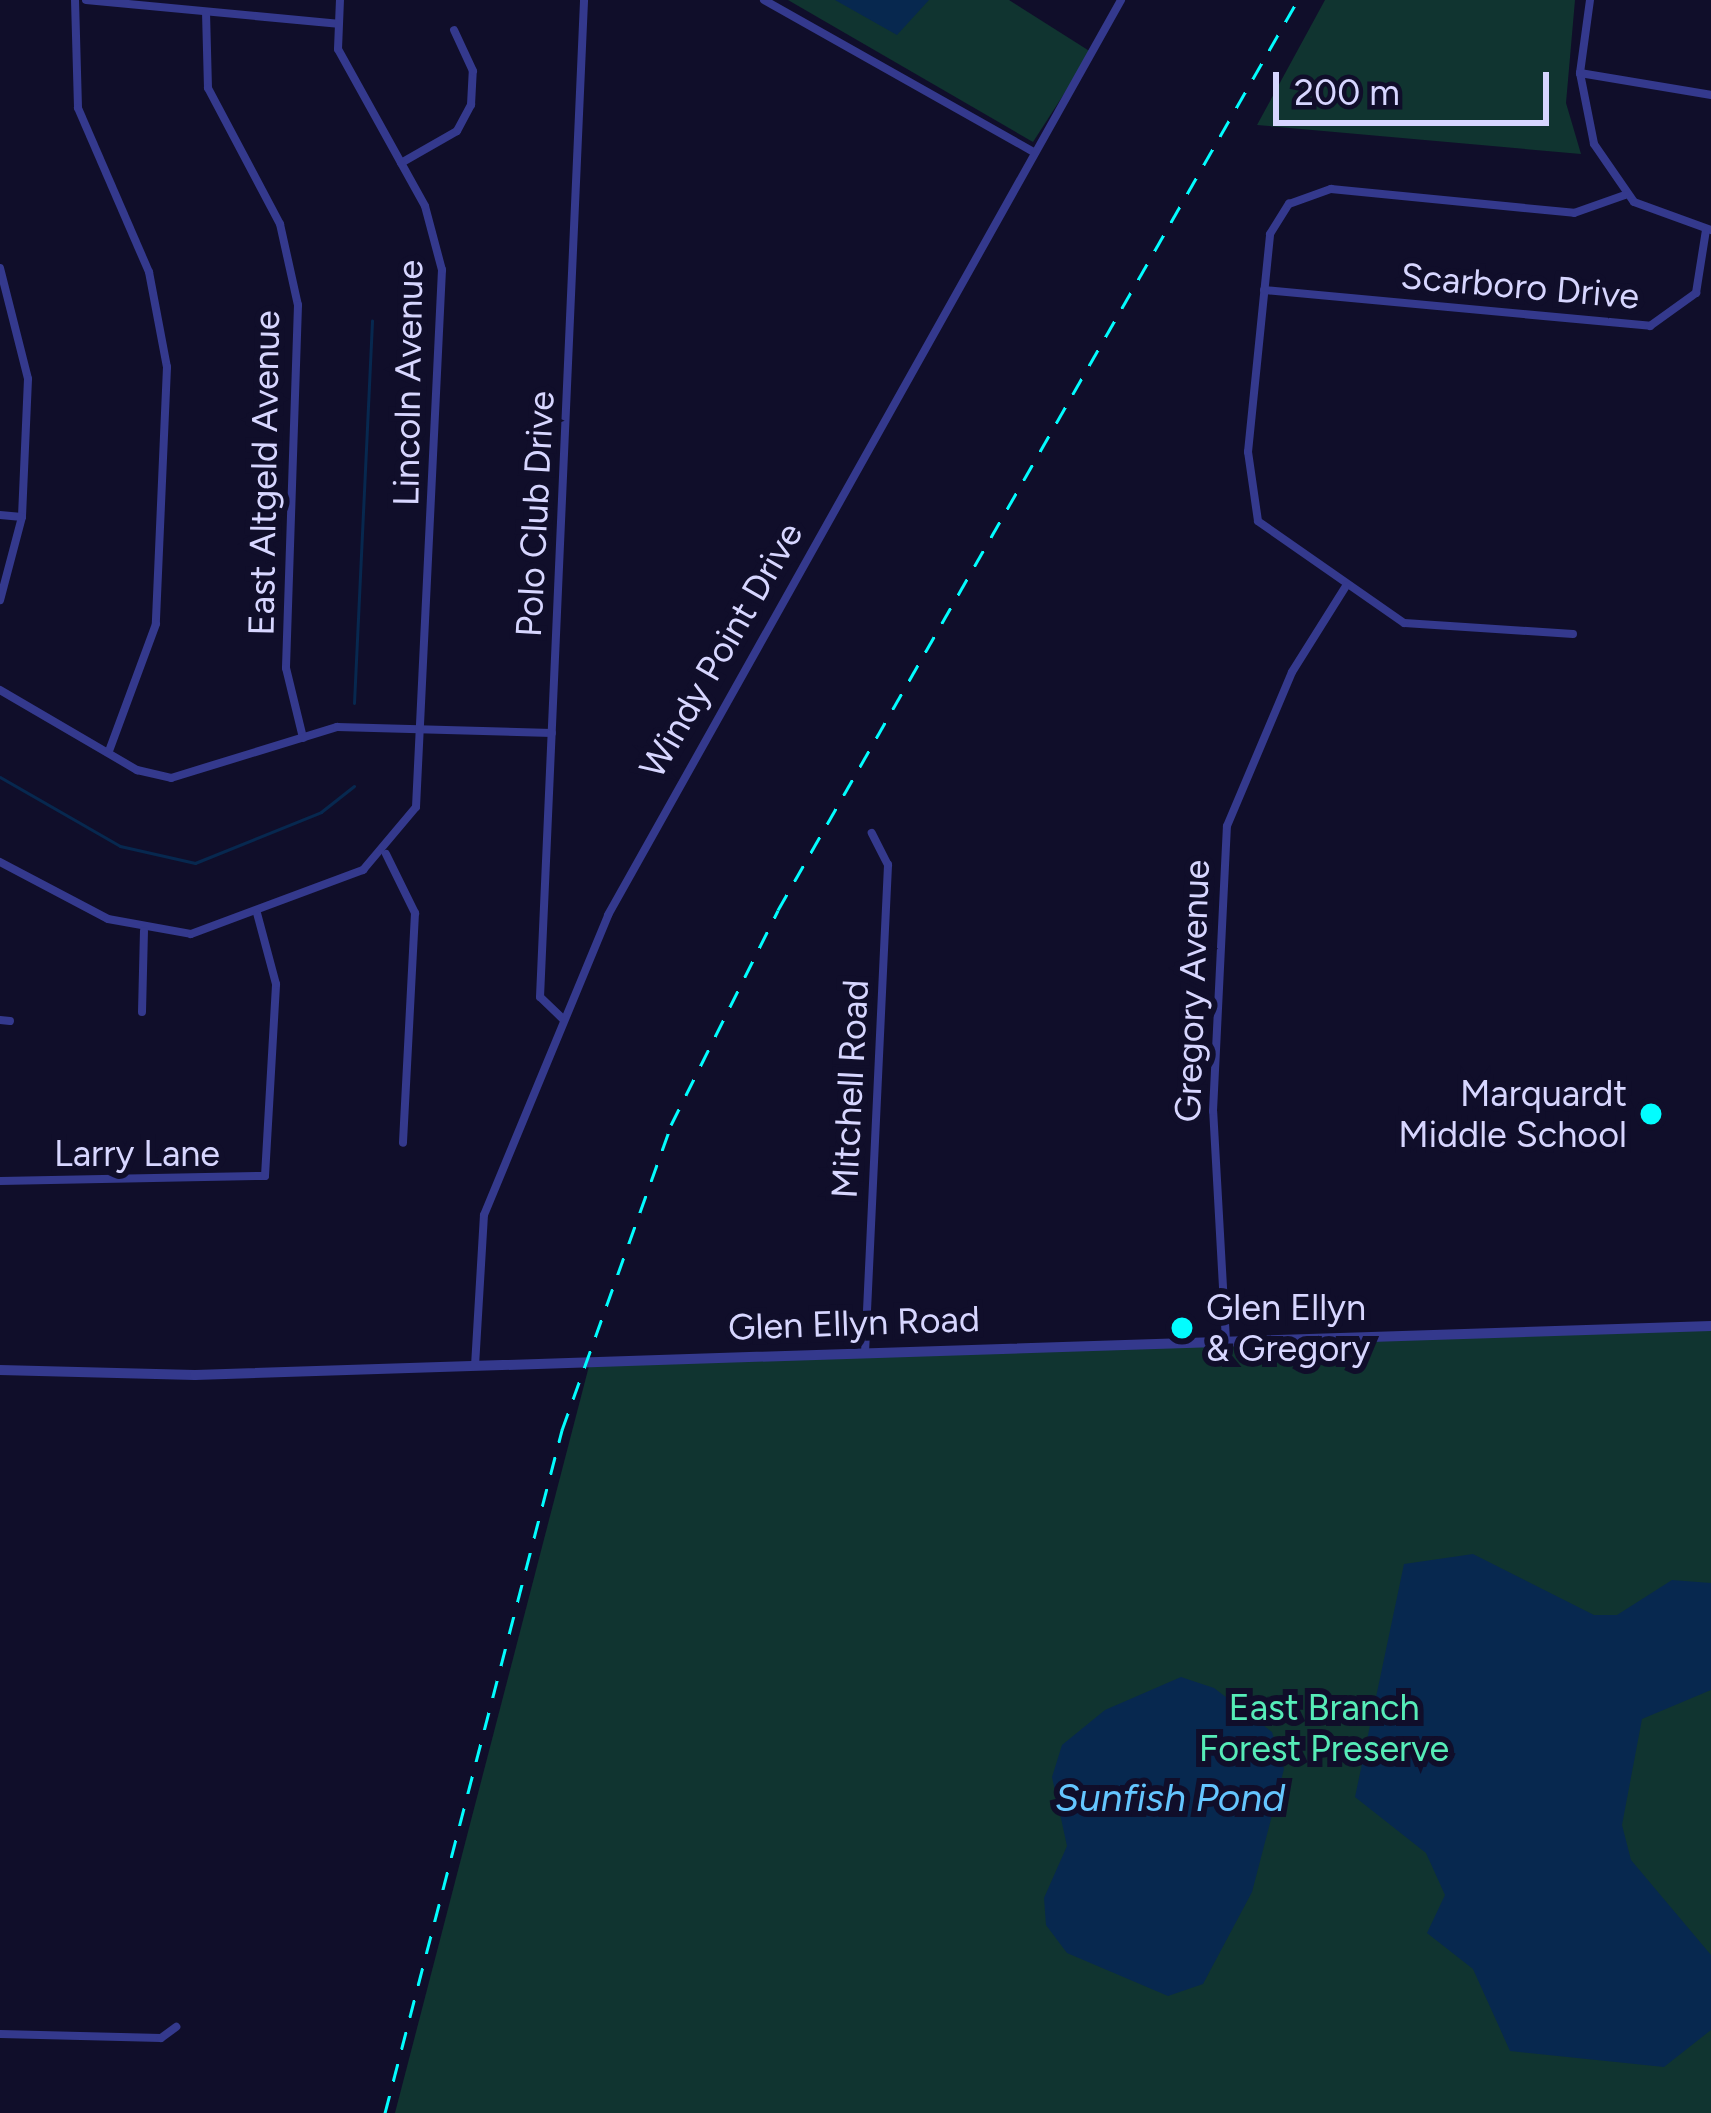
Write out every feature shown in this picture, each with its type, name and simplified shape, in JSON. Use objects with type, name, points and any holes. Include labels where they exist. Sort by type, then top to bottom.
[{"type":"street","points":[[75,0],[78,108],[149,272],[166,367],[153,644],[109,752]]},
{"type":"street","points":[[86,0],[338,24]]},
{"type":"street","name":"Lincoln Avenue","points":[[340,0],[338,49],[432,224],[443,284],[419,790],[386,854]]},
{"type":"street","name":"Polo Club Drive","points":[[564,1020],[540,998],[584,0]]},
{"type":"street","points":[[764,0],[1035,153]]},
{"type":"street","name":"Windy Point Drive","points":[[475,1366],[484,1215],[564,1020],[652,825],[1121,0]]},
{"type":"street","points":[[1590,0],[1580,73],[1594,144],[1624,195],[1708,230]]},
{"type":"street","name":"East Altgeld Avenue","points":[[206,12],[208,88],[280,224],[298,305],[286,668],[303,738]]},
{"type":"street","points":[[401,163],[457,131],[471,105],[472,71],[454,30]]},
{"type":"street","points":[[1580,73],[1711,95]]},
{"type":"street","points":[[1573,634],[1420,628],[1346,586],[1273,536],[1249,501],[1264,290],[1276,218],[1315,191],[1574,213],[1624,195]]},
{"type":"street","name":"Scarboro Drive","points":[[1264,290],[1650,326],[1696,293],[1708,230]]},
{"type":"street","points":[[0,268],[28,369],[22,517],[0,600]]},
{"type":"street","points":[[0,515],[22,517]]},
{"type":"street","name":"Gregory Avenue","points":[[1226,1342],[1214,1105],[1227,826],[1292,672],[1346,586]]},
{"type":"street","points":[[0,690],[137,770],[189,777],[303,738],[423,726],[552,733]]},
{"type":"street","name":"Mitchell Road","points":[[865,1353],[888,865],[872,833]]},
{"type":"street","points":[[0,862],[144,931],[191,934],[256,913],[386,854],[415,913],[403,1143]]},
{"type":"street","name":"Larry Lane","points":[[0,1181],[259,1180],[269,1169],[277,984],[256,913]]},
{"type":"street","points":[[142,1012],[144,931]]},
{"type":"street","name":"Glen Ellyn Road","points":[[0,1370],[475,1366],[1711,1326]]},
{"type":"street","points":[[0,2034],[160,2038],[176,2027]]},
{"type":"green space","points":[[788,0],[1009,0],[1091,52],[1033,142]]},
{"type":"green space","points":[[1325,0],[1575,0],[1566,103],[1581,154],[1257,125]]},
{"type":"green space","name":"East Branch Forest Preserve","points":[[1711,1330],[1711,2113],[395,2113],[589,1366]]},
{"type":"water","points":[[835,0],[929,0],[897,35]]},
{"type":"water","points":[[1473,1554],[1594,1615],[1617,1615],[1672,1580],[1711,1583],[1711,1690],[1642,1719],[1622,1825],[1631,1860],[1711,1955],[1711,2030],[1664,2067],[1510,2051],[1473,1969],[1427,1933],[1445,1895],[1426,1853],[1355,1797],[1404,1564]]},
{"type":"water","name":"Sunfish Pond","points":[[1181,1677],[1214,1688],[1272,1732],[1284,1769],[1252,1892],[1203,1984],[1168,1996],[1067,1953],[1046,1925],[1044,1898],[1067,1846],[1052,1777],[1062,1745],[1105,1710]]},
{"type":"waterway","points":[[354,703],[372,320]]},
{"type":"waterway","points":[[0,777],[120,846],[195,863],[321,812],[354,786]]},
{"type":"railway","points":[[385,2113],[562,1430],[671,1125],[778,910],[1298,0]]},
{"type":"place","name":"Marquardt Middle School","points":[[1651,1114]]},
{"type":"place","name":"Glen Ellyn & Gregory","points":[[1182,1328]]}]
